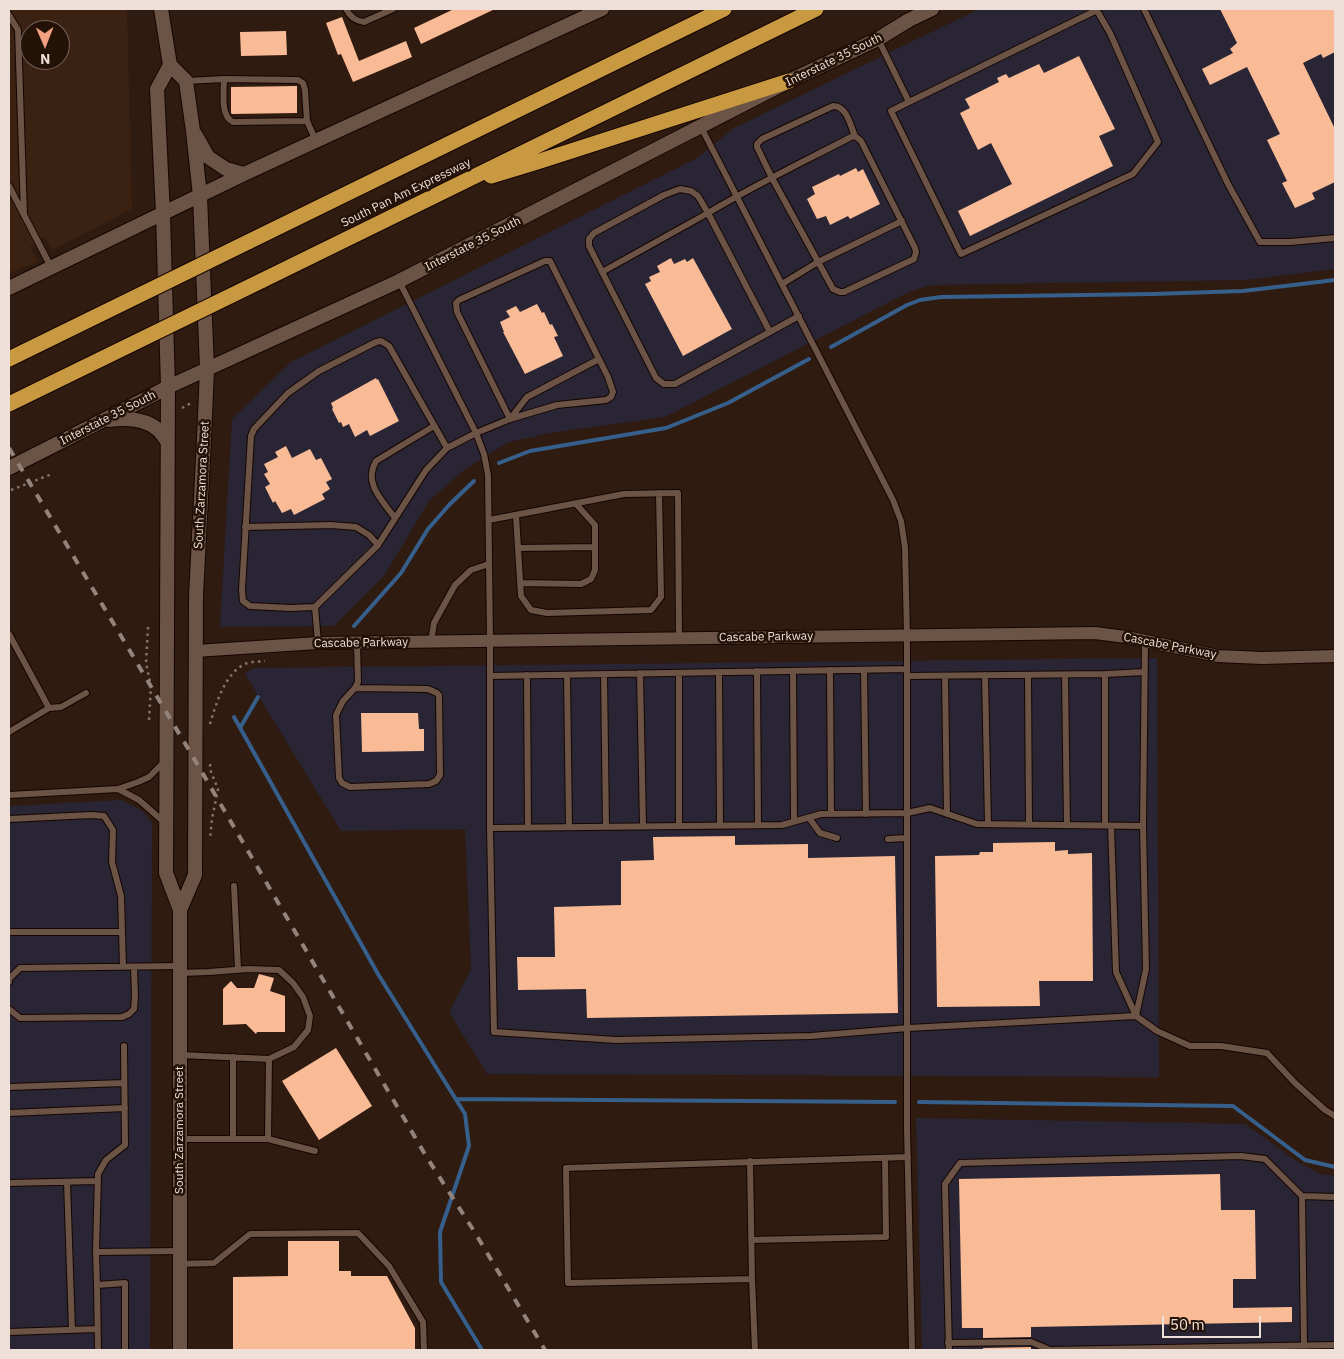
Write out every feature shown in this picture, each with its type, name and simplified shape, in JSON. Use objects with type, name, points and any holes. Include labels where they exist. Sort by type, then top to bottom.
[{"type":"highway","name":"South Pan Am Expressway","points":[[9,358],[724,9]]},
{"type":"highway","name":"South Pan Am Expressway","points":[[9,404],[816,9]]},
{"type":"highway","points":[[451,188],[789,81]]},
{"type":"main road","points":[[161,9],[170,65],[186,81]]},
{"type":"main road","points":[[9,288],[244,174],[602,9]]},
{"type":"main road","name":"Interstate 35 South","points":[[9,468],[152,396],[168,386],[399,281],[789,81],[878,39],[909,20],[932,9]]},
{"type":"main road","name":"South Zarzamora Street","points":[[170,65],[157,88],[168,386],[166,873],[180,910],[180,1350]]},
{"type":"main road","name":"South Zarzamora Street","points":[[180,910],[196,875],[196,596],[206,369],[200,196],[186,81]]},
{"type":"main road","points":[[193,131],[208,157],[226,169],[244,174]]},
{"type":"main road","points":[[99,422],[123,418],[142,421],[156,428],[167,441]]},
{"type":"street","name":"Cascabe Parkway","points":[[195,651],[318,643],[1096,633],[1218,656],[1262,658],[1335,656]]},
{"type":"lane","points":[[346,9],[353,19],[364,22],[393,9]]},
{"type":"lane","points":[[1096,9],[1110,32],[1158,142],[1133,174],[961,254],[891,111],[1096,9]]},
{"type":"lane","points":[[1144,9],[1228,184],[1260,242],[1290,242],[1335,238]]},
{"type":"lane","points":[[9,15],[18,30],[24,215]]},
{"type":"lane","points":[[878,39],[910,102]]},
{"type":"lane","points":[[186,81],[224,79],[298,80],[303,83],[307,121],[316,141]]},
{"type":"lane","points":[[224,79],[224,110],[229,120],[233,122],[307,121]]},
{"type":"lane","points":[[833,106],[844,109],[855,136],[861,140],[916,248],[914,259],[844,292],[840,292],[833,288],[772,178],[757,147],[757,144],[762,139],[833,106]]},
{"type":"lane","points":[[701,127],[893,500],[901,521],[905,547],[907,672],[908,1157],[912,1350]]},
{"type":"lane","points":[[602,272],[737,196],[855,136]]},
{"type":"lane","points":[[9,186],[51,267]]},
{"type":"lane","points":[[770,332],[708,213],[698,196],[691,191],[680,189],[664,195],[594,233],[589,239],[589,246],[656,378],[664,384],[675,384],[770,332],[799,316]]},
{"type":"lane","points":[[782,284],[818,262],[902,221]]},
{"type":"lane","points":[[447,448],[389,346],[382,341],[376,342],[319,371],[288,393],[254,429],[251,436],[242,590],[243,601],[250,606],[315,607],[378,545],[426,470],[447,448],[510,419],[557,405],[606,400],[611,397],[614,392],[608,377],[550,261],[544,262],[456,303],[457,312],[510,419]]},
{"type":"lane","points":[[399,281],[476,433],[484,454],[488,475],[490,828],[494,1032],[616,1040],[811,1036],[908,1028],[1136,1016]]},
{"type":"lane","points":[[510,419],[527,397],[599,359]]},
{"type":"lane","points":[[395,518],[374,488],[371,469],[376,461],[434,426]]},
{"type":"lane","points":[[516,516],[520,596],[531,610],[547,613],[651,610],[661,597],[659,493]]},
{"type":"lane","points":[[489,520],[624,494],[678,493],[679,639]]},
{"type":"lane","points":[[520,583],[581,584],[592,579],[595,570],[595,525],[576,504]]},
{"type":"lane","points":[[246,527],[331,525],[356,528],[368,535],[378,545]]},
{"type":"lane","points":[[519,548],[595,547]]},
{"type":"lane","points":[[431,642],[434,623],[455,585],[471,570],[489,564]]},
{"type":"lane","points":[[315,607],[318,643]]},
{"type":"lane","points":[[9,634],[49,708]]},
{"type":"lane","points":[[1136,1016],[1146,970],[1143,826],[1145,641]]},
{"type":"lane","points":[[355,688],[428,689],[439,695],[440,775],[436,781],[429,784],[350,787],[342,783],[339,778],[336,715],[343,701],[358,682],[357,643]]},
{"type":"lane","points":[[490,676],[830,670],[907,672],[945,676],[1145,672]]},
{"type":"lane","points":[[830,670],[832,814]]},
{"type":"lane","points":[[864,670],[866,814]]},
{"type":"lane","points":[[757,671],[758,825]]},
{"type":"lane","points":[[793,671],[794,821]]},
{"type":"lane","points":[[720,672],[720,825]]},
{"type":"lane","points":[[640,673],[643,826]]},
{"type":"lane","points":[[679,673],[679,826]]},
{"type":"lane","points":[[604,674],[606,827]]},
{"type":"lane","points":[[1105,674],[1108,825],[1116,972],[1136,1016],[1157,1031],[1190,1046],[1221,1046],[1267,1053],[1295,1083],[1325,1110],[1335,1116]]},
{"type":"lane","points":[[526,675],[528,828]]},
{"type":"lane","points":[[568,675],[569,827]]},
{"type":"lane","points":[[985,675],[988,824]]},
{"type":"lane","points":[[1028,675],[1029,825]]},
{"type":"lane","points":[[1065,675],[1067,825]]},
{"type":"lane","points":[[945,676],[947,814]]},
{"type":"lane","points":[[9,732],[49,708],[61,707],[86,693]]},
{"type":"lane","points":[[9,795],[118,789],[149,777],[166,760]]},
{"type":"lane","points":[[118,789],[139,800],[166,823]]},
{"type":"lane","points":[[490,828],[782,824],[821,814],[907,813],[930,808],[977,824],[1143,826]]},
{"type":"lane","points":[[9,819],[104,816],[113,830],[112,862],[121,896],[123,967]]},
{"type":"lane","points":[[809,818],[820,834],[837,838]]},
{"type":"lane","points":[[888,839],[907,838]]},
{"type":"lane","points":[[234,886],[238,969]]},
{"type":"lane","points":[[9,932],[122,932]]},
{"type":"lane","points":[[9,1009],[20,1018],[122,1017],[129,1014],[134,1008],[134,967]]},
{"type":"lane","points":[[9,982],[20,968],[134,967],[180,970],[248,968],[279,970],[303,997],[310,1016],[308,1030],[294,1048],[269,1059],[180,1055]]},
{"type":"lane","points":[[98,1350],[96,1252],[98,1174],[106,1160],[126,1145],[124,1046]]},
{"type":"lane","points":[[233,1057],[233,1139]]},
{"type":"lane","points":[[268,1139],[269,1059]]},
{"type":"lane","points":[[9,1087],[124,1083]]},
{"type":"lane","points":[[9,1113],[125,1108]]},
{"type":"lane","points":[[180,1139],[268,1139],[315,1151]]},
{"type":"lane","points":[[949,1350],[945,1184],[960,1163],[1241,1156],[1265,1159],[1302,1196],[1335,1197]]},
{"type":"lane","points":[[752,1280],[568,1283],[566,1168],[908,1157]]},
{"type":"lane","points":[[751,1240],[886,1237],[885,1158]]},
{"type":"lane","points":[[750,1162],[755,1350]]},
{"type":"lane","points":[[9,1183],[98,1181]]},
{"type":"lane","points":[[67,1182],[72,1330]]},
{"type":"lane","points":[[1302,1196],[1304,1346]]},
{"type":"lane","points":[[96,1252],[180,1257],[214,1263],[250,1234],[358,1233],[389,1266],[423,1322],[424,1350]]},
{"type":"lane","points":[[97,1285],[125,1284],[125,1350]]},
{"type":"lane","points":[[9,1332],[97,1329]]},
{"type":"lane","points":[[948,1343],[1031,1342],[1050,1350],[1257,1348],[1335,1345]]},
{"type":"path","points":[[182,408],[194,401]]},
{"type":"path","points":[[11,490],[52,474]]},
{"type":"path","points":[[148,627],[146,662],[151,686],[149,720]]},
{"type":"path","points":[[209,728],[216,704],[230,675],[246,664],[265,661]]},
{"type":"path","points":[[209,756],[211,772],[218,789],[210,840]]},
{"type":"shaded area","points":[[9,9],[127,9],[132,209],[52,250],[44,237],[30,247],[38,262],[11,272],[9,269]]},
{"type":"shaded area","points":[[979,9],[1335,9],[1335,269],[1247,280],[931,285],[907,293],[665,417],[556,432],[509,442],[465,469],[429,501],[384,576],[334,626],[220,627],[232,419],[291,362],[697,158],[734,128]]},
{"type":"shaded area","points":[[1157,658],[1159,1077],[487,1074],[449,1012],[471,969],[465,829],[341,831],[245,674],[253,668]]},
{"type":"shaded area","points":[[122,800],[144,812],[152,823],[150,1350],[9,1350],[9,806]]},
{"type":"shaded area","points":[[916,1118],[1245,1124],[1298,1162],[1321,1174],[1335,1176],[1335,1350],[922,1350]]},
{"type":"building","points":[[454,9],[495,9],[421,44],[414,28]]},
{"type":"building","points":[[1220,9],[1335,9],[1335,52],[1323,58],[1321,54],[1303,63],[1335,129],[1335,182],[1312,193],[1315,199],[1295,208],[1282,183],[1287,181],[1267,140],[1280,134],[1247,67],[1210,85],[1202,69],[1233,53],[1230,49],[1237,43]]},
{"type":"building","points":[[342,17],[359,61],[406,41],[412,57],[353,82],[341,54],[338,55],[326,23]]},
{"type":"building","points":[[286,31],[287,55],[241,56],[240,32]]},
{"type":"building","points":[[1079,56],[1115,129],[1099,136],[1113,166],[970,236],[958,211],[1012,184],[991,143],[978,150],[960,113],[970,108],[965,99],[999,82],[997,78],[1006,74],[1009,78],[1039,64],[1044,73]]},
{"type":"building","points":[[297,86],[297,113],[231,113],[231,87]]},
{"type":"building","points":[[856,168],[858,172],[863,169],[880,204],[850,219],[848,216],[830,225],[826,216],[817,219],[807,199],[815,194],[812,187]]},
{"type":"building","points":[[671,258],[674,264],[685,259],[687,262],[693,258],[732,329],[683,356],[645,284],[651,281],[649,277],[660,272],[657,266]]},
{"type":"building","points":[[537,304],[542,313],[544,312],[550,325],[552,324],[558,336],[554,337],[563,356],[525,374],[503,332],[500,322],[510,317],[506,311],[516,306],[520,312]]},
{"type":"building","points":[[376,378],[399,421],[370,436],[367,430],[355,437],[349,424],[343,427],[341,422],[339,423],[331,403]]},
{"type":"building","points":[[286,446],[292,458],[310,449],[316,460],[321,458],[332,479],[326,482],[330,489],[322,494],[325,499],[294,515],[291,509],[282,513],[275,501],[273,503],[265,487],[270,484],[264,474],[268,472],[264,464],[278,457],[275,452]]},
{"type":"building","points":[[361,713],[418,713],[419,729],[424,729],[424,751],[362,752]]},
{"type":"building","points":[[735,836],[735,845],[808,844],[808,858],[895,856],[898,1013],[587,1018],[586,989],[518,990],[517,957],[555,957],[554,907],[621,905],[621,861],[654,860],[653,837]]},
{"type":"building","points":[[1055,842],[1055,851],[1068,850],[1068,854],[1092,853],[1093,981],[1039,981],[1040,1006],[937,1007],[935,856],[979,855],[980,852],[993,852],[993,843]]},
{"type":"building","points":[[259,974],[274,978],[270,991],[285,996],[285,1032],[257,1032],[256,1034],[246,1024],[223,1025],[223,989],[231,981],[237,988],[254,988]]},
{"type":"building","points":[[336,1048],[372,1106],[319,1140],[282,1081]]},
{"type":"building","points":[[1220,1174],[1221,1210],[1255,1210],[1256,1279],[1233,1279],[1233,1308],[1292,1307],[1292,1322],[1031,1327],[1031,1337],[983,1338],[983,1328],[962,1328],[959,1179]]},
{"type":"building","points":[[288,1241],[339,1241],[339,1271],[351,1271],[351,1276],[387,1276],[415,1328],[415,1350],[233,1350],[233,1277],[288,1276]]},
{"type":"building","points":[[1031,1347],[1031,1350],[983,1350],[983,1348]]},
{"type":"waterway","points":[[831,347],[907,305],[920,300],[941,297],[1243,291],[1335,280]]},
{"type":"waterway","points":[[499,463],[530,451],[666,428],[728,403],[809,359]]},
{"type":"waterway","points":[[354,626],[401,573],[428,529],[474,481]]},
{"type":"waterway","points":[[240,728],[258,697]]},
{"type":"waterway","points":[[234,717],[378,974],[465,1114],[469,1146],[440,1232],[441,1282],[482,1350]]},
{"type":"waterway","points":[[456,1099],[895,1102]]},
{"type":"waterway","points":[[919,1102],[1233,1106],[1305,1160],[1335,1167]]},
{"type":"railway","points":[[9,448],[196,762],[426,1156],[474,1231],[545,1350]]}]
